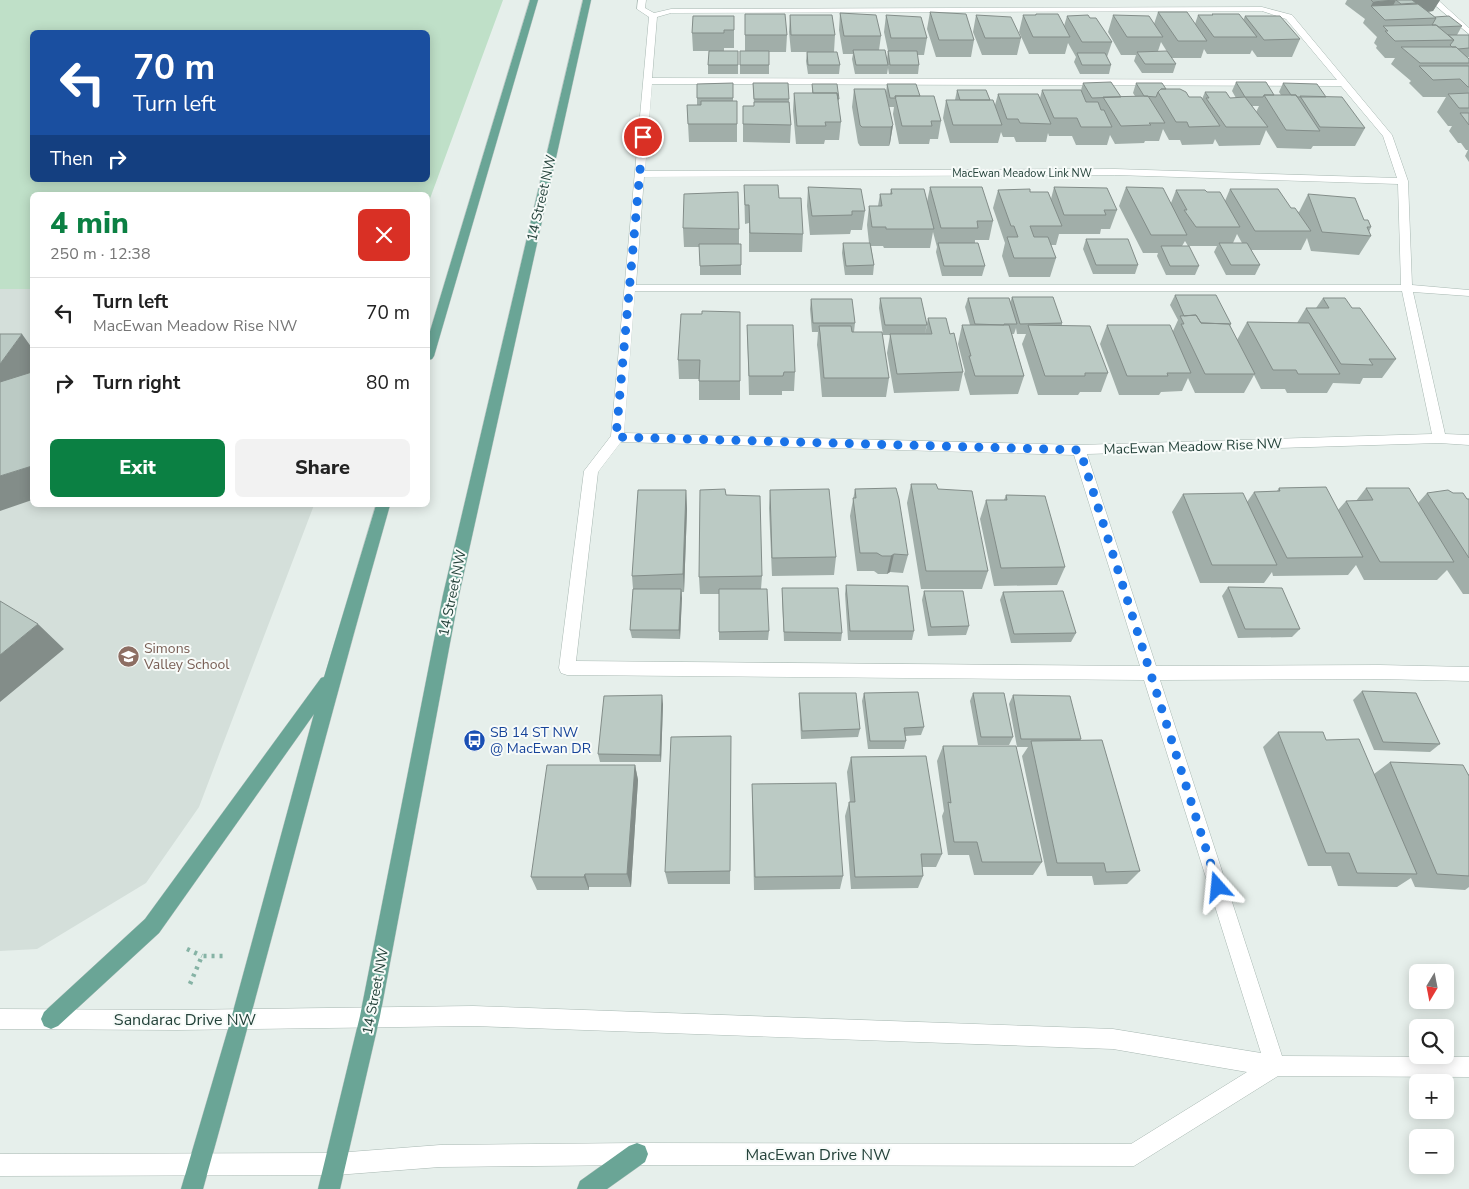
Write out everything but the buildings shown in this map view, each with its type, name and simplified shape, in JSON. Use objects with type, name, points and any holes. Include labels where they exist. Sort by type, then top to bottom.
[{"type":"main road","points":[[430,349],[534,0]]},
{"type":"main road","name":"14 Street NW","points":[[329,1189],[370,1016],[451,595],[587,0]]},
{"type":"main road","points":[[192,1189],[197,1165],[241,1019],[332,676],[382,507]]},
{"type":"main road","points":[[51,1018],[152,926],[332,676]]},
{"type":"main road","points":[[588,1189],[637,1154]]},
{"type":"street","points":[[642,0],[642,9],[653,16],[671,11],[1262,9],[1289,18],[1387,135],[1402,181],[1407,288],[1439,438]]},
{"type":"street","points":[[1433,0],[1469,32]]},
{"type":"street","points":[[653,16],[641,174],[616,437],[591,471],[567,668],[1469,674]]},
{"type":"street","points":[[648,81],[1345,83]]},
{"type":"street","name":"MacEwan Meadow Link NW","points":[[641,174],[1115,172],[1402,181]]},
{"type":"street","points":[[629,288],[1407,288],[1469,293]]},
{"type":"street","name":"MacEwan Meadow Rise NW","points":[[616,437],[1080,450],[1439,438],[1469,440]]},
{"type":"street","points":[[1080,450],[1149,673],[1275,1066]]},
{"type":"street","name":"Sandarac Drive NW","points":[[0,1019],[241,1019],[370,1016]]},
{"type":"street","points":[[370,1016],[472,1016],[1113,1038],[1275,1066],[1469,1067]]},
{"type":"street","name":"MacEwan Drive NW","points":[[336,1164],[440,1156],[637,1154],[1134,1155],[1275,1066]]},
{"type":"street","points":[[0,1165],[336,1164]]},
{"type":"path","points":[[187,949],[202,956],[228,956]]},
{"type":"path","points":[[188,988],[202,956]]},
{"type":"shaded area","name":"Simons Valley School","points":[[0,289],[30,289],[30,507],[313,507],[199,807],[146,883],[37,949],[0,951]]},
{"type":"green space","points":[[0,0],[503,0],[430,199],[430,192],[30,192],[30,289],[0,289]]},
{"type":"place","name":"Simons Valley School","points":[[128,656]]},
{"type":"place","name":"SB 14 ST NW @ MacEwan DR","points":[[474,740]]},
{"type":"route","points":[[643,137],[616,437],[1080,450],[1218,887]]}]
